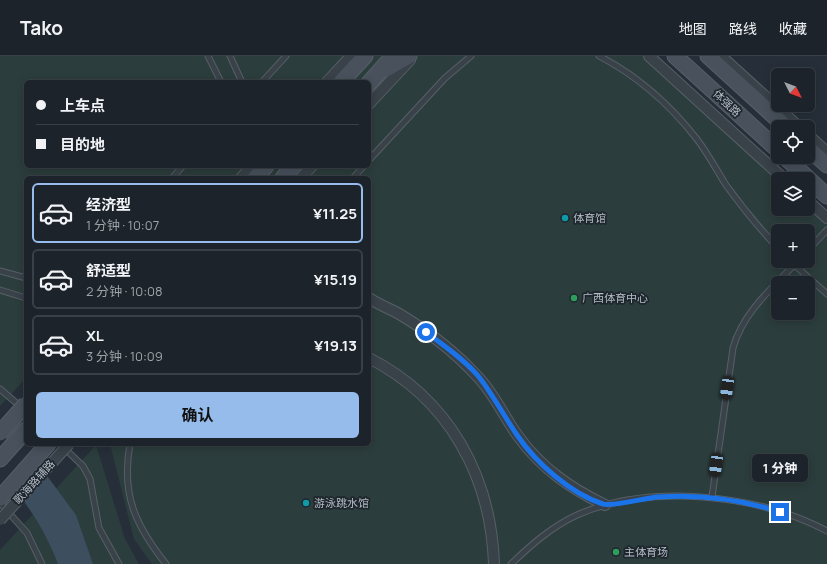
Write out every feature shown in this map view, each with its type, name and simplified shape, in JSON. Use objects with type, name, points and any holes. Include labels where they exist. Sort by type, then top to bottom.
[{"type":"main road","points":[[343,80],[365,56]]},
{"type":"main road","points":[[374,78],[393,56]]},
{"type":"main road","points":[[374,78],[409,56]]},
{"type":"main road","name":"体强路","points":[[675,56],[771,144]]},
{"type":"main road","name":"体强路","points":[[708,56],[778,120]]},
{"type":"main road","points":[[815,149],[827,165]]},
{"type":"main road","points":[[793,164],[827,196]]},
{"type":"main road","points":[[257,176],[264,168]]},
{"type":"main road","points":[[285,176],[292,168]]},
{"type":"main road","points":[[0,433],[24,406]]},
{"type":"main road","points":[[0,459],[24,432]]},
{"type":"main road","points":[[0,498],[46,446]]},
{"type":"street","points":[[329,80],[351,56]]},
{"type":"street","points":[[371,102],[413,56]]},
{"type":"street","points":[[649,56],[776,172]]},
{"type":"street","points":[[721,56],[791,120]]},
{"type":"street","points":[[815,144],[827,143]]},
{"type":"street","points":[[815,146],[827,152]]},
{"type":"street","points":[[243,176],[250,168]]},
{"type":"street","points":[[303,176],[310,168]]},
{"type":"street","points":[[815,207],[827,218]]},
{"type":"street","points":[[371,299],[402,316],[454,353],[479,377],[518,437],[539,461],[558,479],[580,493],[605,505]]},
{"type":"street","points":[[371,359],[418,391],[442,415],[458,437],[472,462],[481,488],[490,523],[494,564]]},
{"type":"street","name":"歌海路辅路","points":[[0,520],[67,446]]},
{"type":"lane","points":[[208,56],[220,80]]},
{"type":"lane","points":[[230,56],[241,80]]},
{"type":"lane","points":[[264,80],[286,56]]},
{"type":"lane","points":[[371,158],[445,78],[472,56]]},
{"type":"lane","points":[[599,56],[637,80],[668,107],[696,138],[726,185],[752,220],[771,240]]},
{"type":"lane","points":[[174,176],[181,168]]},
{"type":"lane","points":[[355,176],[362,168]]},
{"type":"lane","points":[[815,243],[827,230]]},
{"type":"lane","points":[[712,497],[733,348],[736,337],[749,313],[789,268]]},
{"type":"lane","points":[[800,268],[827,294]]},
{"type":"lane","points":[[0,271],[24,277]]},
{"type":"lane","points":[[0,290],[24,297]]},
{"type":"lane","points":[[0,389],[24,410]]},
{"type":"lane","points":[[62,446],[83,466],[90,478],[99,528],[119,564]]},
{"type":"lane","points":[[130,446],[126,475],[130,500],[137,523],[166,564]]},
{"type":"lane","points":[[511,564],[529,546],[553,528],[576,515],[605,505],[657,498],[712,497],[765,507],[794,516],[827,531]]},
{"type":"lane","points":[[0,503],[27,533],[42,564]]},
{"type":"shaded area","name":"广西体育中心","points":[[0,56],[647,56],[771,172],[771,216],[815,216],[815,212],[827,223],[827,564],[152,564],[134,539],[111,446],[371,446],[371,176],[24,176],[24,380],[0,406]]},
{"type":"shaded area","points":[[96,446],[125,539],[139,564],[0,564],[0,550]]},
{"type":"water","points":[[42,469],[76,515],[93,564],[58,564],[40,526],[18,493],[0,470]]},
{"type":"pier","points":[[0,423],[44,468],[22,502],[0,473]]},
{"type":"place","name":"体育馆","points":[[565,218]]},
{"type":"place","name":"广西体育中心","points":[[574,298]]},
{"type":"place","name":"游泳跳水馆","points":[[306,503]]},
{"type":"place","name":"主体育场","points":[[616,552]]},
{"type":"route","points":[[426,332],[454,353],[479,377],[518,437],[539,461],[558,479],[580,493],[605,505],[626,501],[689,496],[712,497],[765,507],[780,512]]}]
